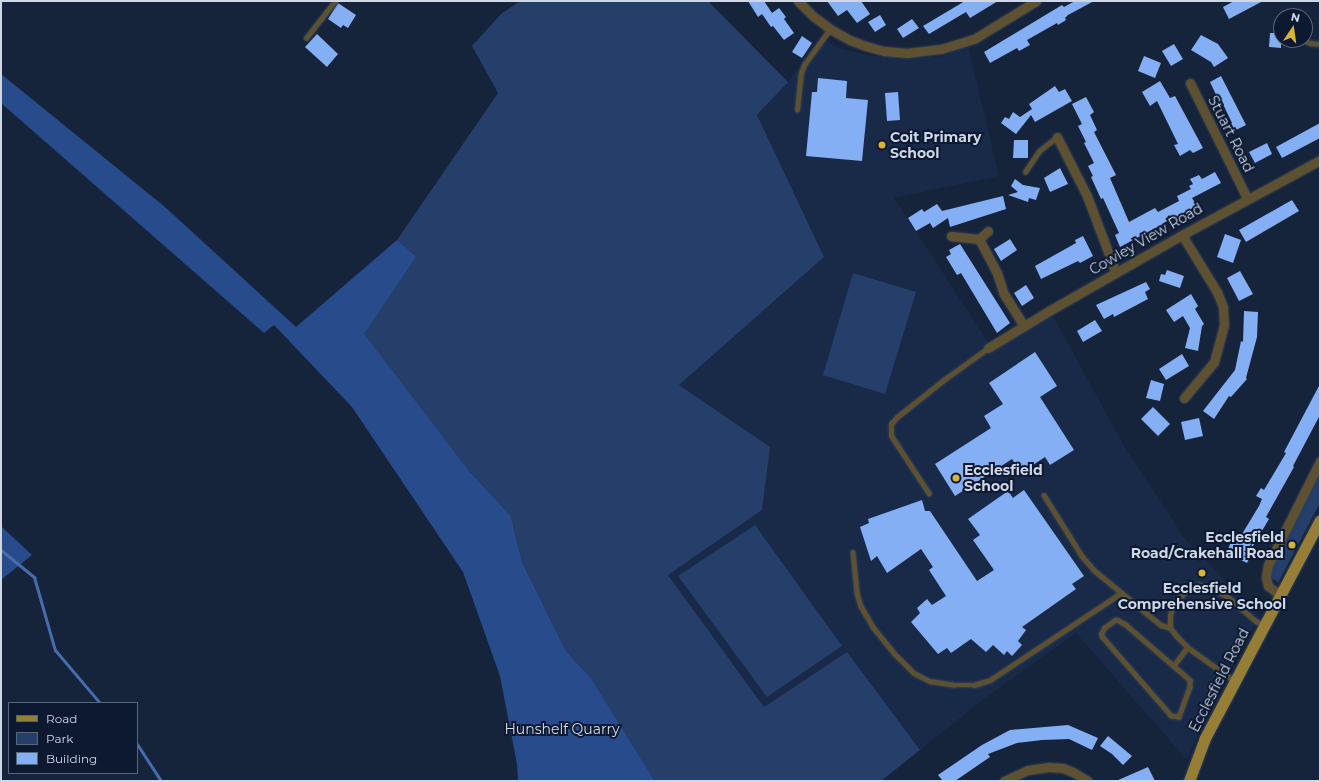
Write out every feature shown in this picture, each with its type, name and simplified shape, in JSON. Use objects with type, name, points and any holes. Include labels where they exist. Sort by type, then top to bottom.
[{"type":"main road","name":"Ecclesfield Road","points":[[1189,781],[1205,738],[1320,520]]},
{"type":"street","points":[[798,1],[813,16],[830,29],[850,40],[872,48],[907,53],[941,50],[974,39],[1032,2]]},
{"type":"street","name":"Stuart Road","points":[[1190,83],[1247,198]]},
{"type":"street","points":[[1057,137],[1087,196],[1116,273]]},
{"type":"street","name":"Cowley View Road","points":[[988,348],[1247,198],[1320,160]]},
{"type":"street","points":[[951,236],[979,239],[988,231]]},
{"type":"street","points":[[1182,235],[1217,292],[1223,307],[1224,325],[1214,362],[1184,398]]},
{"type":"street","points":[[979,239],[997,273],[1004,294],[1024,326]]},
{"type":"street","points":[[1280,595],[1268,586],[1266,577],[1268,565],[1320,461]]},
{"type":"street","points":[[1004,781],[1028,770],[1048,767],[1063,768],[1088,781]]},
{"type":"lane","points":[[306,38],[335,1]]},
{"type":"lane","points":[[797,110],[801,73],[804,65],[830,29]]},
{"type":"lane","points":[[1025,172],[1039,151],[1057,137]]},
{"type":"lane","points":[[929,494],[891,436],[891,424],[897,417],[945,379],[988,348]]},
{"type":"lane","points":[[1044,495],[1082,556],[1094,570],[1161,625],[1170,628],[1187,648],[1234,681]]},
{"type":"lane","points":[[853,552],[857,593],[861,606],[873,627],[894,653],[914,673],[930,681],[954,686],[974,685],[990,680],[1121,593]]},
{"type":"lane","points":[[1170,628],[1170,615],[1175,602],[1190,588],[1198,585],[1207,586],[1227,596],[1256,621],[1264,625]]},
{"type":"lane","points":[[1115,620],[1122,622],[1174,665],[1191,683],[1181,714],[1176,718],[1171,716],[1102,637],[1102,631],[1115,620]]},
{"type":"lane","points":[[1174,665],[1187,648]]},
{"type":"shaded area","name":"Ecclesfield School","points":[[821,37],[838,48],[872,56],[903,59],[939,57],[968,47],[999,176],[894,198],[994,351],[1052,314],[1124,446],[1186,540],[1260,617],[1256,621],[1186,759],[1076,633],[984,699],[920,750],[847,653],[764,707],[668,575],[762,510],[679,385],[824,257],[757,115],[788,82]]},
{"type":"green space","points":[[520,1],[708,1],[788,82],[757,115],[824,257],[679,385],[770,447],[762,510],[668,575],[764,707],[847,652],[920,750],[881,781],[655,781],[591,678],[566,651],[522,562],[511,516],[470,472],[363,334],[415,257],[397,240],[498,93],[472,46],[501,14]]},
{"type":"green space","name":"Hunshelf Quarry","points":[[1,74],[165,207],[296,327],[397,240],[416,257],[364,334],[470,472],[511,516],[522,562],[566,651],[591,678],[655,781],[518,781],[517,764],[500,676],[463,572],[352,407],[274,325],[264,333],[1,103]]},
{"type":"green space","points":[[853,273],[916,292],[885,394],[823,375]]},
{"type":"green space","points":[[1320,472],[1320,503],[1278,583],[1272,578],[1272,568]]},
{"type":"green space","points":[[755,525],[842,646],[767,697],[678,576]]},
{"type":"green space","points":[[1,526],[32,555],[1,580]]},
{"type":"building","points":[[748,1],[764,1],[772,13],[779,8],[786,17],[784,19],[794,33],[784,40],[773,26],[771,27],[762,14],[758,17]]},
{"type":"building","points":[[827,1],[861,1],[870,14],[857,23],[847,10],[838,16]]},
{"type":"building","points":[[965,1],[998,1],[970,18],[966,12],[929,34],[923,26]]},
{"type":"building","points":[[1075,1],[1094,1],[1068,15],[1065,18],[1066,20],[1058,25],[1057,23],[1027,40],[1030,45],[1019,51],[1017,48],[990,63],[984,52],[1062,5],[1064,7]]},
{"type":"building","points":[[1234,1],[1263,1],[1229,19],[1223,7]]},
{"type":"building","points":[[338,3],[356,15],[348,28],[343,25],[341,28],[328,19]]},
{"type":"building","points":[[880,15],[886,25],[875,32],[868,22]]},
{"type":"building","points":[[912,19],[919,28],[903,38],[897,29]]},
{"type":"building","points":[[1270,33],[1273,33],[1273,47],[1269,47]]},
{"type":"building","points":[[317,34],[338,54],[327,67],[305,47]]},
{"type":"building","points":[[1201,35],[1218,44],[1228,58],[1214,67],[1211,62],[1191,50]]},
{"type":"building","points":[[802,36],[812,43],[802,58],[792,52]]},
{"type":"building","points":[[1174,44],[1183,59],[1171,66],[1162,51]]},
{"type":"building","points":[[1144,56],[1161,63],[1155,78],[1138,71]]},
{"type":"building","points":[[1221,76],[1246,125],[1232,132],[1228,125],[1232,123],[1210,82]]},
{"type":"building","points":[[818,78],[847,81],[846,98],[868,100],[862,161],[806,156],[812,92],[817,92]]},
{"type":"building","points":[[1160,81],[1170,98],[1175,96],[1203,148],[1193,153],[1190,150],[1180,156],[1174,145],[1178,144],[1157,101],[1150,106],[1142,92]]},
{"type":"building","points":[[1055,86],[1059,92],[1065,89],[1072,101],[1035,122],[1031,115],[1016,134],[1001,123],[1005,117],[1009,119],[1013,112],[1020,117],[1032,109],[1029,104]]},
{"type":"building","points":[[898,92],[900,120],[887,121],[885,93]]},
{"type":"building","points":[[1086,97],[1094,112],[1090,115],[1097,130],[1094,132],[1116,175],[1110,178],[1129,222],[1155,208],[1158,212],[1179,201],[1177,196],[1191,189],[1189,186],[1193,184],[1190,179],[1199,175],[1202,179],[1215,172],[1221,183],[1192,198],[1197,206],[1120,247],[1115,235],[1119,233],[1103,198],[1101,199],[1091,177],[1093,176],[1088,166],[1094,163],[1084,143],[1086,142],[1078,126],[1082,124],[1072,104]]},
{"type":"building","points":[[1320,123],[1320,138],[1282,158],[1276,147]]},
{"type":"building","points":[[1014,140],[1028,140],[1028,158],[1013,158]]},
{"type":"building","points":[[1267,143],[1272,154],[1255,163],[1249,152]]},
{"type":"building","points":[[1060,168],[1068,184],[1050,192],[1044,178]]},
{"type":"building","points":[[1015,179],[1023,185],[1040,188],[1036,200],[1029,198],[1028,202],[1008,195],[1018,192],[1011,186]]},
{"type":"building","points":[[1003,196],[1006,209],[950,227],[948,218],[933,228],[930,223],[916,231],[908,218],[922,209],[924,212],[937,204],[942,211]]},
{"type":"building","points":[[1292,200],[1299,211],[1246,242],[1239,230]]},
{"type":"building","points":[[1225,234],[1241,240],[1233,263],[1217,257]]},
{"type":"building","points":[[1083,236],[1093,256],[1080,263],[1078,261],[1041,279],[1035,266],[1076,243],[1075,240]]},
{"type":"building","points":[[1010,239],[1017,250],[1001,261],[994,249]]},
{"type":"building","points":[[960,244],[1010,323],[997,333],[961,273],[957,275],[946,257],[951,254],[949,250]]},
{"type":"building","points":[[1167,270],[1184,276],[1180,288],[1159,281],[1161,274],[1165,275]]},
{"type":"building","points":[[1240,271],[1253,294],[1239,301],[1227,278]]},
{"type":"building","points":[[1146,282],[1150,289],[1145,292],[1148,299],[1114,317],[1113,314],[1104,319],[1096,305]]},
{"type":"building","points":[[1026,285],[1034,298],[1022,306],[1014,293]]},
{"type":"building","points":[[1191,294],[1198,306],[1195,309],[1204,324],[1202,326],[1198,351],[1185,348],[1190,328],[1183,316],[1174,322],[1166,310]]},
{"type":"building","points":[[1244,311],[1258,312],[1257,337],[1246,378],[1247,379],[1231,397],[1229,396],[1214,419],[1203,411],[1235,370],[1241,341],[1243,342]]},
{"type":"building","points":[[1095,320],[1102,331],[1083,342],[1077,331]]},
{"type":"building","points":[[1035,352],[1057,386],[1040,397],[1074,450],[1050,465],[1045,457],[1021,473],[1012,459],[955,496],[935,464],[991,428],[984,416],[1003,404],[989,383]]},
{"type":"building","points":[[1182,354],[1189,366],[1166,380],[1159,369]]},
{"type":"building","points":[[1151,380],[1164,384],[1160,401],[1146,398]]},
{"type":"building","points":[[1320,384],[1320,415],[1293,466],[1294,467],[1266,517],[1269,519],[1250,551],[1252,552],[1247,563],[1233,556],[1235,553],[1228,549],[1231,542],[1236,544],[1259,506],[1262,499],[1256,496],[1261,488],[1264,490],[1286,453],[1284,452]]},
{"type":"building","points":[[1153,407],[1170,424],[1158,436],[1141,419]]},
{"type":"building","points":[[1199,418],[1203,436],[1185,440],[1181,422]]},
{"type":"building","points":[[1024,490],[1084,576],[1072,584],[1076,589],[1022,627],[1026,630],[1018,641],[1022,645],[1012,656],[1007,651],[1004,655],[993,645],[986,652],[971,639],[951,653],[947,648],[938,654],[911,622],[920,613],[917,608],[927,599],[932,605],[946,596],[929,570],[933,567],[921,549],[887,573],[877,556],[871,561],[860,527],[869,523],[868,519],[922,500],[925,511],[930,511],[977,581],[994,570],[973,540],[980,535],[968,519],[1008,491],[1013,498]]},
{"type":"building","points":[[1068,725],[1098,738],[1092,750],[1069,739],[1017,743],[988,754],[990,757],[955,781],[943,781],[938,775],[982,745],[1010,730]]},
{"type":"building","points":[[1108,736],[1132,756],[1123,765],[1112,754],[1100,746]]},
{"type":"building","points":[[1148,767],[1155,781],[1116,781]]},
{"type":"waterway","points":[[1,550],[34,577],[55,650],[99,702]]},
{"type":"waterway","points":[[138,746],[161,781]]},
{"type":"place","name":"Coit Primary School","points":[[882,145]]},
{"type":"place","name":"Ecclesfield School","points":[[956,478]]},
{"type":"place","name":"Ecclesfield Road/Crakehall Road","points":[[1292,545]]},
{"type":"place","name":"Ecclesfield Comprehensive School","points":[[1202,573]]}]
